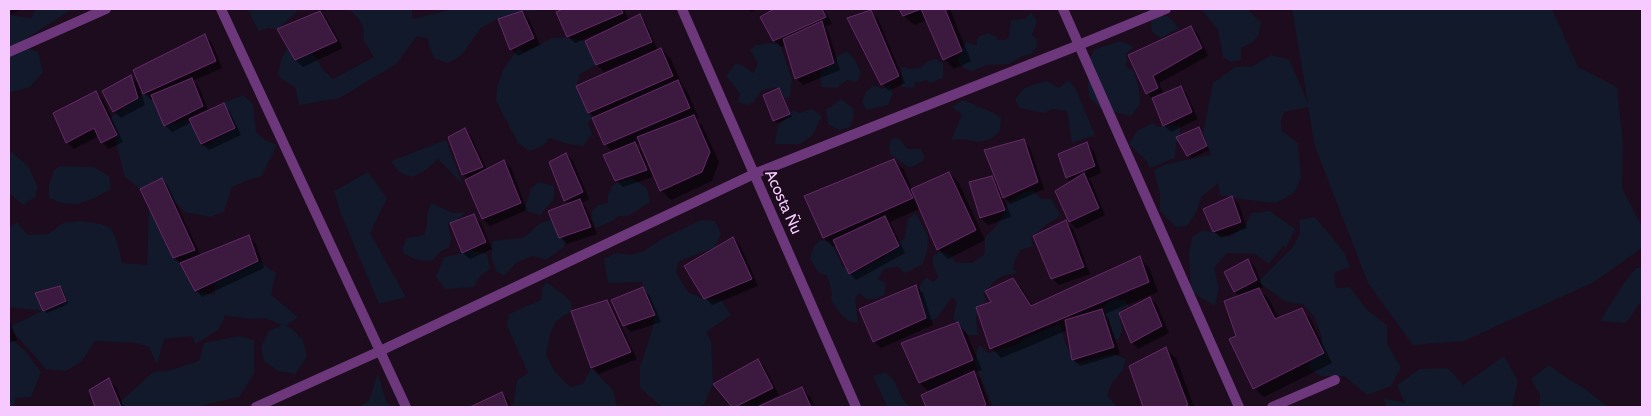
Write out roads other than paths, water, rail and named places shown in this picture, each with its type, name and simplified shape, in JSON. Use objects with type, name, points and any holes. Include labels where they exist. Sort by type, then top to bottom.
[{"type":"street","points":[[9,52],[106,9]]},
{"type":"street","points":[[222,9],[406,407]]},
{"type":"street","name":"Acosta Ñu","points":[[682,9],[856,407]]},
{"type":"street","points":[[1063,9],[1239,407]]},
{"type":"street","points":[[256,407],[380,351],[754,174],[1079,46],[1166,9]]},
{"type":"street","points":[[1272,407],[1335,380]]}]
